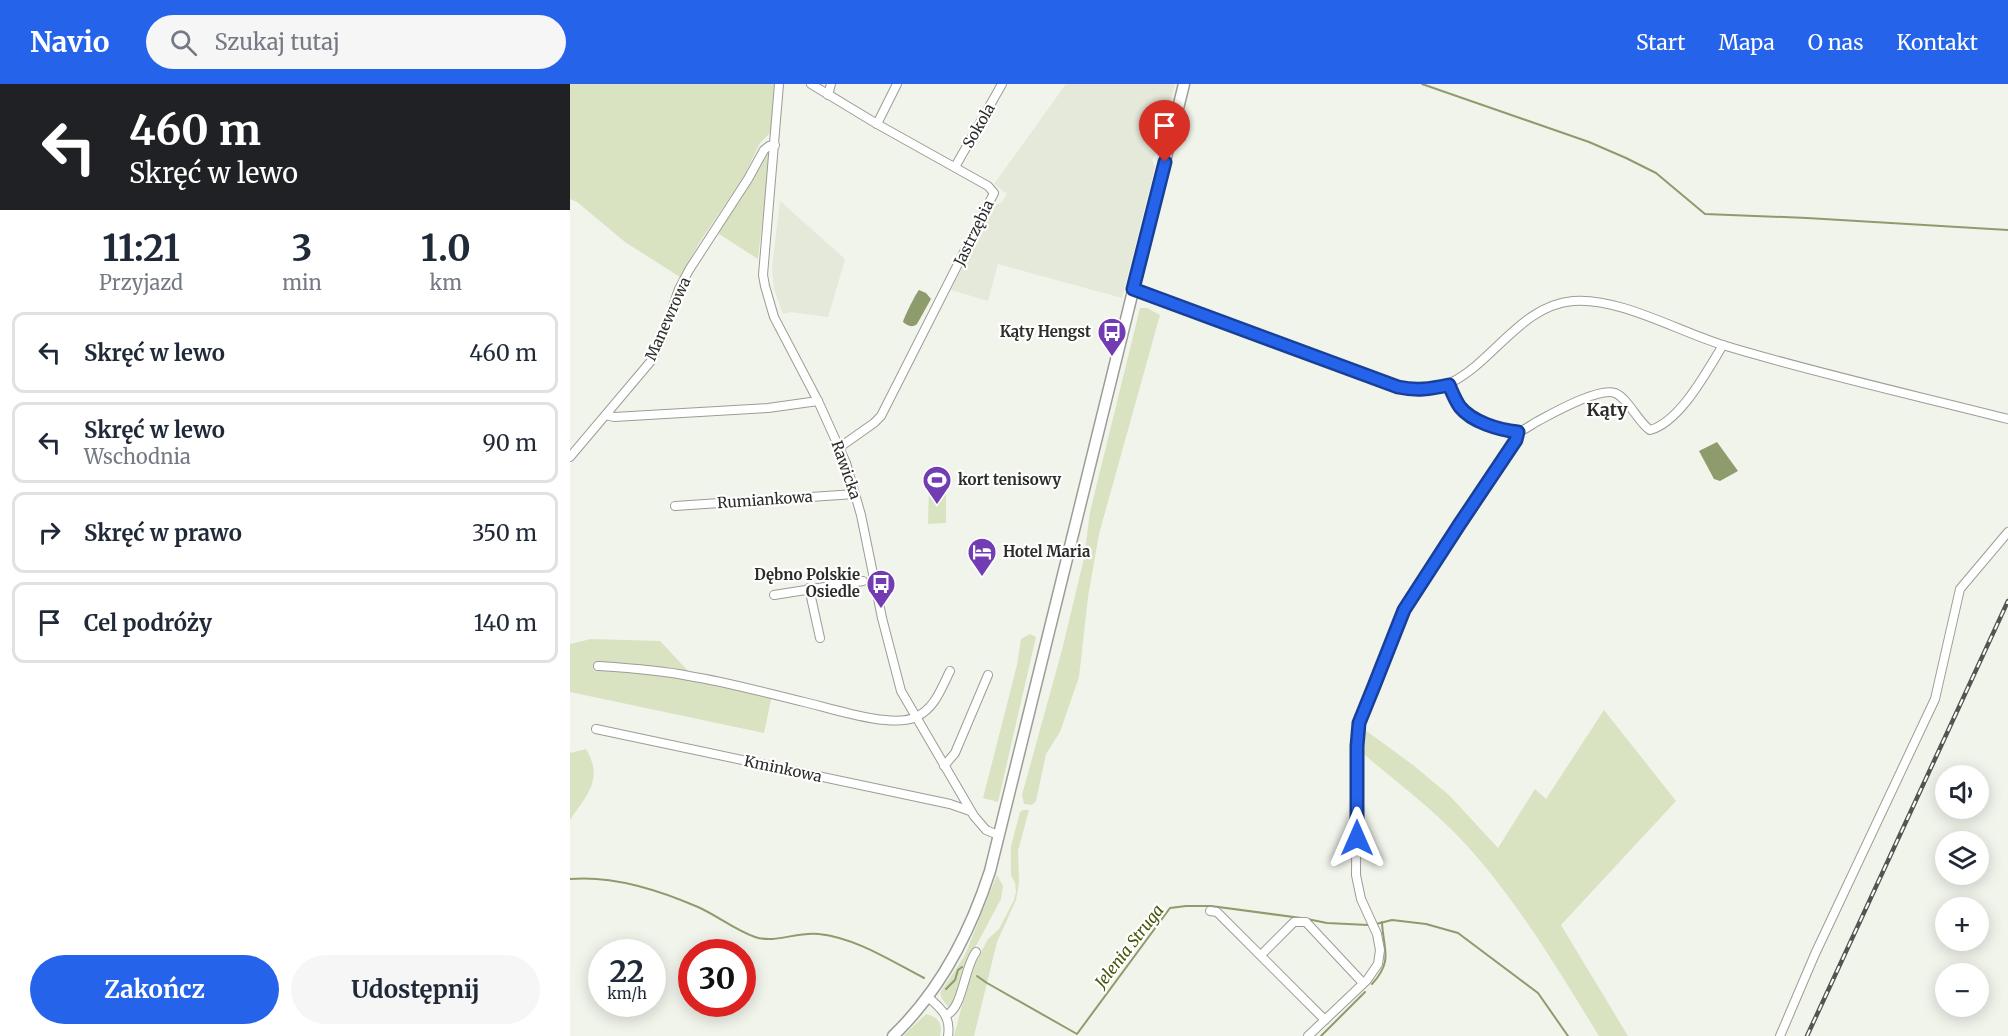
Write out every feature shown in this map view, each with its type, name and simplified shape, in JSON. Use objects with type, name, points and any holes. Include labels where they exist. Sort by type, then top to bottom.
[{"type":"main road","points":[[893,1036],[928,997],[952,959],[974,916],[990,871],[1184,84]]},
{"type":"street","name":"Rawicka","points":[[779,84],[764,275],[774,317],[840,447],[855,494],[901,691],[970,811],[982,827],[998,835]]},
{"type":"street","name":"Jastrzębia","points":[[811,84],[988,186],[994,193],[881,416],[840,447]]},
{"type":"street","points":[[828,94],[831,84]]},
{"type":"street","points":[[877,124],[897,84]]},
{"type":"street","name":"Sokola","points":[[955,167],[1002,84]]},
{"type":"street","name":"Manewrowa","points":[[570,457],[651,361],[662,338],[679,289],[689,270],[748,179],[764,150],[775,145]]},
{"type":"street","points":[[1133,289],[1398,387],[1416,391],[1432,390],[1449,385],[1463,377],[1539,312],[1574,301],[1603,303],[1723,345],[2008,419]]},
{"type":"street","points":[[1449,385],[1458,404],[1469,414],[1506,431],[1518,432],[1561,409],[1600,393],[1609,392],[1616,393],[1622,398],[1644,426],[1650,430],[1657,428],[1672,416],[1685,401],[1723,345]]},
{"type":"street","points":[[606,415],[614,417],[768,408],[818,401]]},
{"type":"street","points":[[1308,1036],[1363,983],[1378,964],[1380,950],[1377,934],[1361,899],[1356,875],[1359,723],[1404,610],[1516,440],[1518,432]]},
{"type":"street","name":"Rumiankowa","points":[[675,506],[855,494]]},
{"type":"street","points":[[1780,1036],[1815,954],[1935,699],[1960,589],[2008,532]]},
{"type":"street","points":[[774,595],[864,581]]},
{"type":"street","points":[[809,588],[820,638]]},
{"type":"street","points":[[598,666],[689,676],[891,721],[916,717],[933,705],[950,671]]},
{"type":"street","points":[[944,766],[955,753],[988,675]]},
{"type":"street","name":"Kminkowa","points":[[596,729],[950,804],[970,811]]},
{"type":"street","points":[[1210,911],[1217,912],[1325,1020]]},
{"type":"street","points":[[1261,956],[1294,922],[1306,922],[1363,983]]},
{"type":"street","points":[[946,1016],[955,1009],[970,960],[976,952]]},
{"type":"street","points":[[928,997],[944,1011],[949,1025],[948,1036]]},
{"type":"shaded area","points":[[570,84],[774,84],[772,131],[760,143],[743,178],[701,240],[680,277],[625,242],[577,202],[570,199]]},
{"type":"shaded area","points":[[1066,84],[1175,84],[1166,119],[1159,127],[1156,142],[1160,147],[1152,160],[1155,167],[1122,298],[998,264],[988,301],[951,290],[994,205],[1001,203],[1007,194],[994,184]]},
{"type":"shaded area","points":[[764,154],[770,154],[758,259],[719,234],[721,226]]},
{"type":"shaded area","points":[[780,201],[845,259],[828,317],[791,312],[783,314],[774,289],[772,268]]},
{"type":"shaded area","points":[[919,290],[931,299],[917,324],[910,326],[903,322]]},
{"type":"shaded area","points":[[1140,308],[1147,308],[1160,315],[1099,534],[1088,597],[1079,677],[1060,732],[1046,754],[1036,801],[1032,805],[1024,804],[1022,795],[1062,650],[1084,558],[1090,512]]},
{"type":"shaded area","points":[[1717,442],[1738,471],[1720,481],[1714,479],[1699,451]]},
{"type":"shaded area","name":"kort tenisowy","points":[[929,488],[946,488],[946,523],[928,524]]},
{"type":"shaded area","points":[[1030,634],[1036,637],[998,802],[983,798],[1017,665],[1021,639]]},
{"type":"shaded area","points":[[591,639],[660,641],[690,673],[772,695],[764,733],[570,692],[570,644]]},
{"type":"shaded area","points":[[1604,710],[1676,801],[1561,925],[1628,1036],[1599,1036],[1532,929],[1495,878],[1453,831],[1359,750],[1361,727],[1449,795],[1498,848],[1535,789],[1546,799]]},
{"type":"shaded area","points":[[586,749],[591,760],[593,778],[587,794],[570,820],[570,753]]},
{"type":"shaded area","points":[[1029,810],[1018,851],[1019,883],[1016,900],[997,942],[974,1036],[954,1036],[971,971],[988,939],[999,929],[1014,900],[1016,892],[1011,875],[1011,846],[1020,812]]},
{"type":"shaded area","points":[[997,875],[1003,886],[1001,899],[962,972],[954,1004],[950,1009],[940,993],[965,955]]},
{"type":"shaded area","points":[[926,1014],[939,1021],[940,1036],[903,1036]]},
{"type":"waterway","points":[[1422,84],[1589,142],[1626,158],[1656,173],[1705,214],[2008,230]]},
{"type":"waterway","name":"Jelenia Struga","points":[[570,879],[603,879],[636,885],[698,907],[740,931],[763,939],[803,934],[833,936],[860,945],[924,978]]},
{"type":"waterway","name":"Jelenia Struga","points":[[977,976],[1077,1034],[1170,908],[1211,906],[1301,918]]},
{"type":"waterway","name":"Jelenia Struga","points":[[1307,919],[1327,923],[1368,925]]},
{"type":"waterway","name":"Jelenia Struga","points":[[1376,924],[1392,920],[1426,924],[1458,933],[1538,993],[1568,1036]]},
{"type":"waterway","points":[[1372,984],[1379,976],[1385,961],[1382,922]]},
{"type":"waterway","name":"Jelenia Struga","points":[[946,989],[955,980],[958,970],[962,967]]},
{"type":"waterway","points":[[1321,1036],[1365,992]]},
{"type":"railway","points":[[1807,1036],[2008,601]]},
{"type":"place","name":"Kąty Hengst","points":[[1112,358]]},
{"type":"place","name":"kort tenisowy","points":[[937,506]]},
{"type":"place","name":"Hotel Maria","points":[[982,578]]},
{"type":"place","name":"Dębno Polskie Osiedle","points":[[881,610]]},
{"type":"district","name":"Kąty","points":[[1607,410]]},
{"type":"route","points":[[1165,162],[1133,289],[1398,387],[1416,391],[1432,390],[1449,385],[1458,404],[1474,418],[1506,431],[1518,432],[1516,440],[1404,610],[1359,723],[1357,838]]}]
